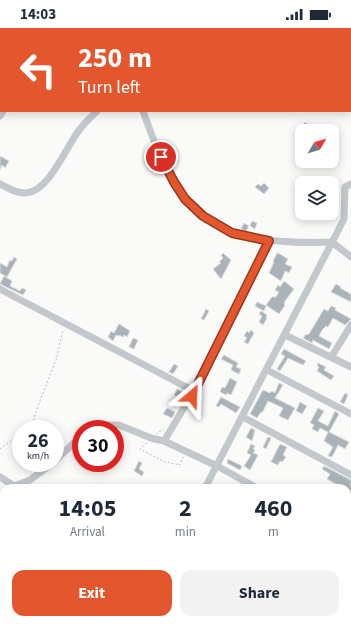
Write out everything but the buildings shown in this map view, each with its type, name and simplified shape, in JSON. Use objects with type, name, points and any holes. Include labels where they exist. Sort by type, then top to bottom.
[{"type":"street","points":[[0,184],[15,191],[26,193],[37,190],[49,178],[80,129],[96,112]]},
{"type":"street","points":[[143,112],[161,157],[174,182],[185,199],[203,216],[232,233],[269,241],[306,243],[332,242],[351,257]]},
{"type":"street","points":[[207,484],[344,219],[345,187],[351,184]]},
{"type":"street","points":[[164,441],[192,396],[269,241]]},
{"type":"street","points":[[0,289],[190,389],[192,396]]},
{"type":"street","points":[[332,356],[351,325]]},
{"type":"street","points":[[285,335],[332,356],[351,367]]},
{"type":"street","points":[[267,370],[351,414]]},
{"type":"street","points":[[243,417],[351,475]]},
{"type":"street","points":[[124,427],[152,439],[164,441],[217,466],[250,484]]},
{"type":"street","points":[[64,452],[72,445]]},
{"type":"street","points":[[19,484],[30,480],[40,472]]},
{"type":"street","points":[[0,477],[11,484]]},
{"type":"path","points":[[34,420],[56,360],[65,323]]},
{"type":"path","points":[[173,426],[158,432],[152,439],[140,448],[165,462],[180,465],[186,451]]},
{"type":"path","points":[[0,449],[12,440]]},
{"type":"route","points":[[161,157],[185,199],[203,216],[232,233],[269,241],[192,396]]}]
